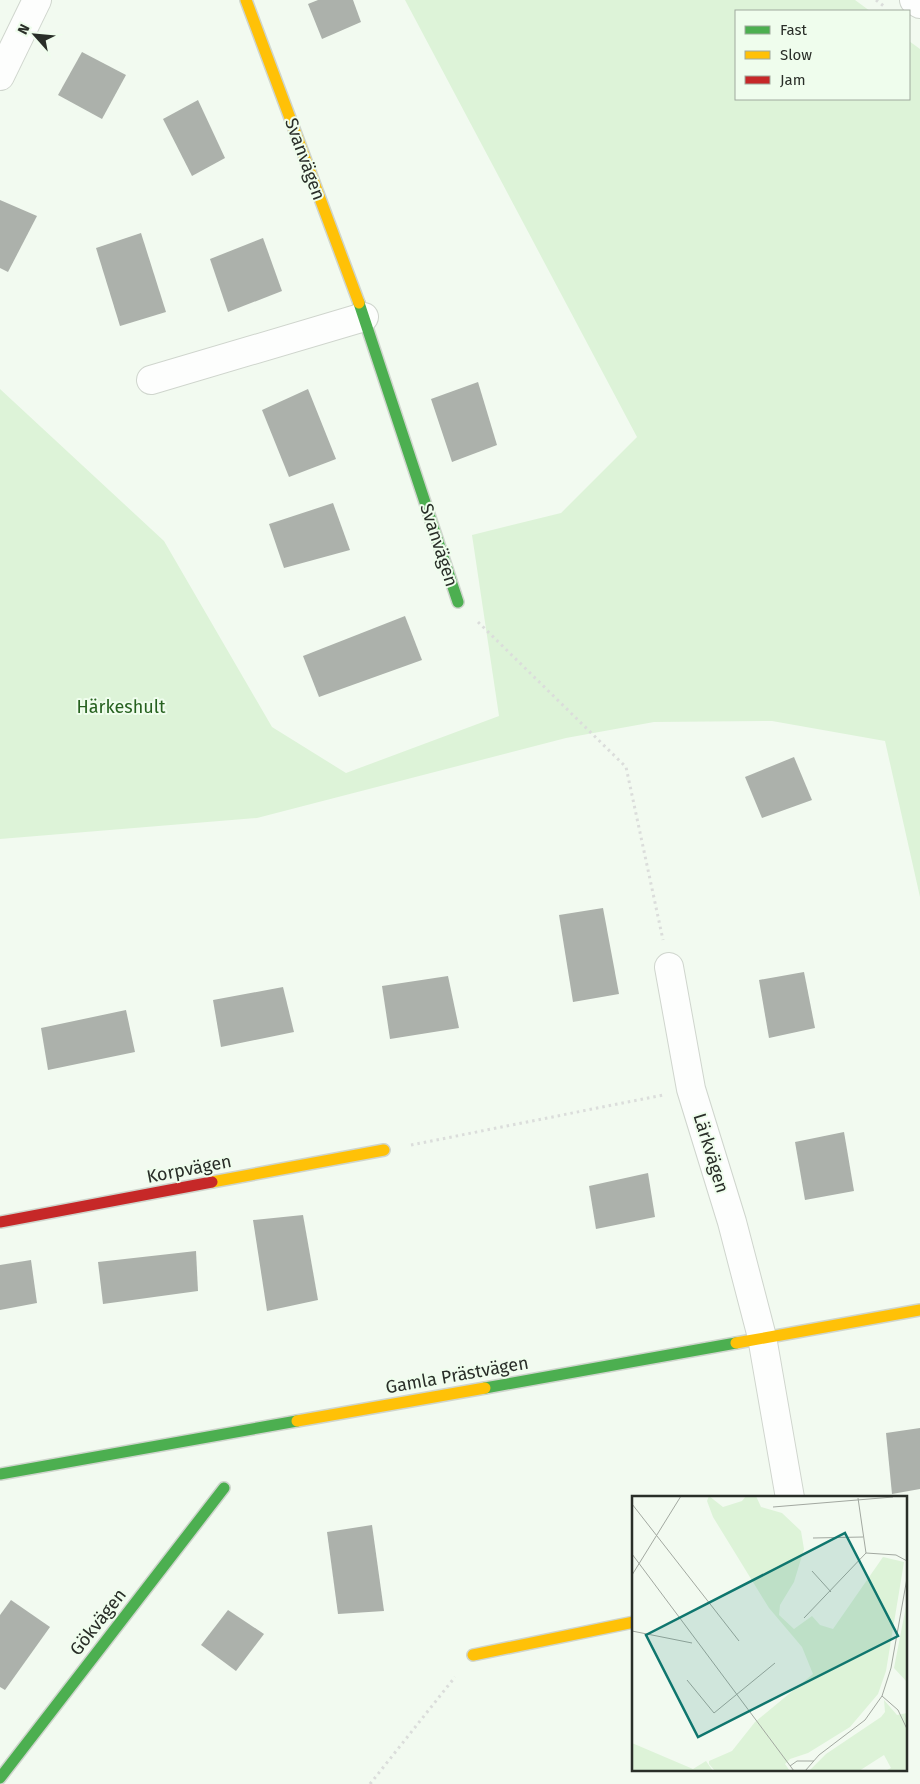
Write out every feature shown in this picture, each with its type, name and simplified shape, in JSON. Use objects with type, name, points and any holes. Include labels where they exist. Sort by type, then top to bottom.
[{"type":"street","points":[[0,76],[37,0]]},
{"type":"street","name":"Svanvägen","points":[[246,0],[364,317],[458,602]]},
{"type":"street","points":[[914,0],[920,4]]},
{"type":"street","points":[[150,380],[364,317]]},
{"type":"street","name":"Lärkvägen","points":[[669,967],[692,1089],[732,1222],[762,1338],[790,1496]]},
{"type":"street","name":"Korpvägen","points":[[0,1222],[384,1150]]},
{"type":"street","name":"Gamla Prästvägen","points":[[0,1474],[920,1310]]},
{"type":"street","name":"Gökvägen","points":[[0,1778],[224,1488]]},
{"type":"street","points":[[473,1655],[632,1622]]},
{"type":"path","points":[[876,0],[890,10]]},
{"type":"path","points":[[458,602],[626,767],[669,967]]},
{"type":"path","points":[[384,1150],[692,1089]]},
{"type":"path","points":[[370,1784],[473,1655]]},
{"type":"green space","name":"Härkeshult","points":[[405,0],[855,0],[869,10],[735,10],[735,100],[910,100],[910,42],[920,49],[920,897],[885,741],[772,721],[654,722],[566,738],[257,818],[0,839],[0,389],[164,541],[272,727],[346,773],[499,716],[472,535],[561,513],[637,437]]},
{"type":"building","points":[[318,0],[353,0],[361,22],[322,39],[308,4]]},
{"type":"building","points":[[82,52],[126,75],[102,119],[58,95]]},
{"type":"building","points":[[198,100],[225,158],[192,176],[163,119]]},
{"type":"building","points":[[0,200],[37,216],[8,272],[0,268]]},
{"type":"building","points":[[141,233],[166,312],[120,326],[96,248]]},
{"type":"building","points":[[263,238],[282,291],[228,312],[210,259]]},
{"type":"building","points":[[478,382],[497,445],[452,462],[431,399]]},
{"type":"building","points":[[308,389],[336,459],[289,477],[262,410]]},
{"type":"building","points":[[333,503],[350,550],[284,568],[269,524]]},
{"type":"building","points":[[405,616],[422,660],[319,697],[303,656]]},
{"type":"building","points":[[794,757],[812,800],[762,818],[745,777]]},
{"type":"building","points":[[603,908],[619,994],[573,1002],[559,915]]},
{"type":"building","points":[[804,972],[815,1028],[769,1038],[759,980]]},
{"type":"building","points":[[448,976],[459,1028],[390,1039],[382,986]]},
{"type":"building","points":[[283,987],[294,1032],[221,1047],[213,1000]]},
{"type":"building","points":[[126,1010],[135,1052],[48,1070],[41,1028]]},
{"type":"building","points":[[844,1132],[854,1191],[805,1200],[795,1142]]},
{"type":"building","points":[[648,1173],[655,1217],[596,1229],[589,1186]]},
{"type":"building","points":[[303,1215],[318,1300],[267,1311],[253,1220]]},
{"type":"building","points":[[196,1251],[198,1291],[103,1304],[98,1262]]},
{"type":"building","points":[[31,1260],[37,1303],[0,1310],[0,1265]]},
{"type":"building","points":[[920,1428],[920,1489],[892,1494],[886,1433]]},
{"type":"building","points":[[372,1525],[384,1611],[338,1614],[327,1532]]},
{"type":"building","points":[[11,1600],[50,1627],[5,1690],[0,1687],[0,1615]]},
{"type":"building","points":[[228,1610],[264,1634],[236,1671],[201,1645]]},
{"type":"traffic: fast","points":[[359,303],[458,602]]},
{"type":"traffic: fast","points":[[485,1388],[736,1343]]},
{"type":"traffic: fast","points":[[0,1474],[297,1421]]},
{"type":"traffic: fast","points":[[0,1778],[224,1488]]},
{"type":"traffic: slow","points":[[246,0],[359,303]]},
{"type":"traffic: slow","points":[[212,1182],[384,1150]]},
{"type":"traffic: slow","points":[[736,1343],[920,1310]]},
{"type":"traffic: slow","points":[[297,1421],[485,1388]]},
{"type":"traffic: slow","points":[[473,1655],[632,1622]]},
{"type":"traffic: jam","points":[[0,1222],[212,1182]]}]
